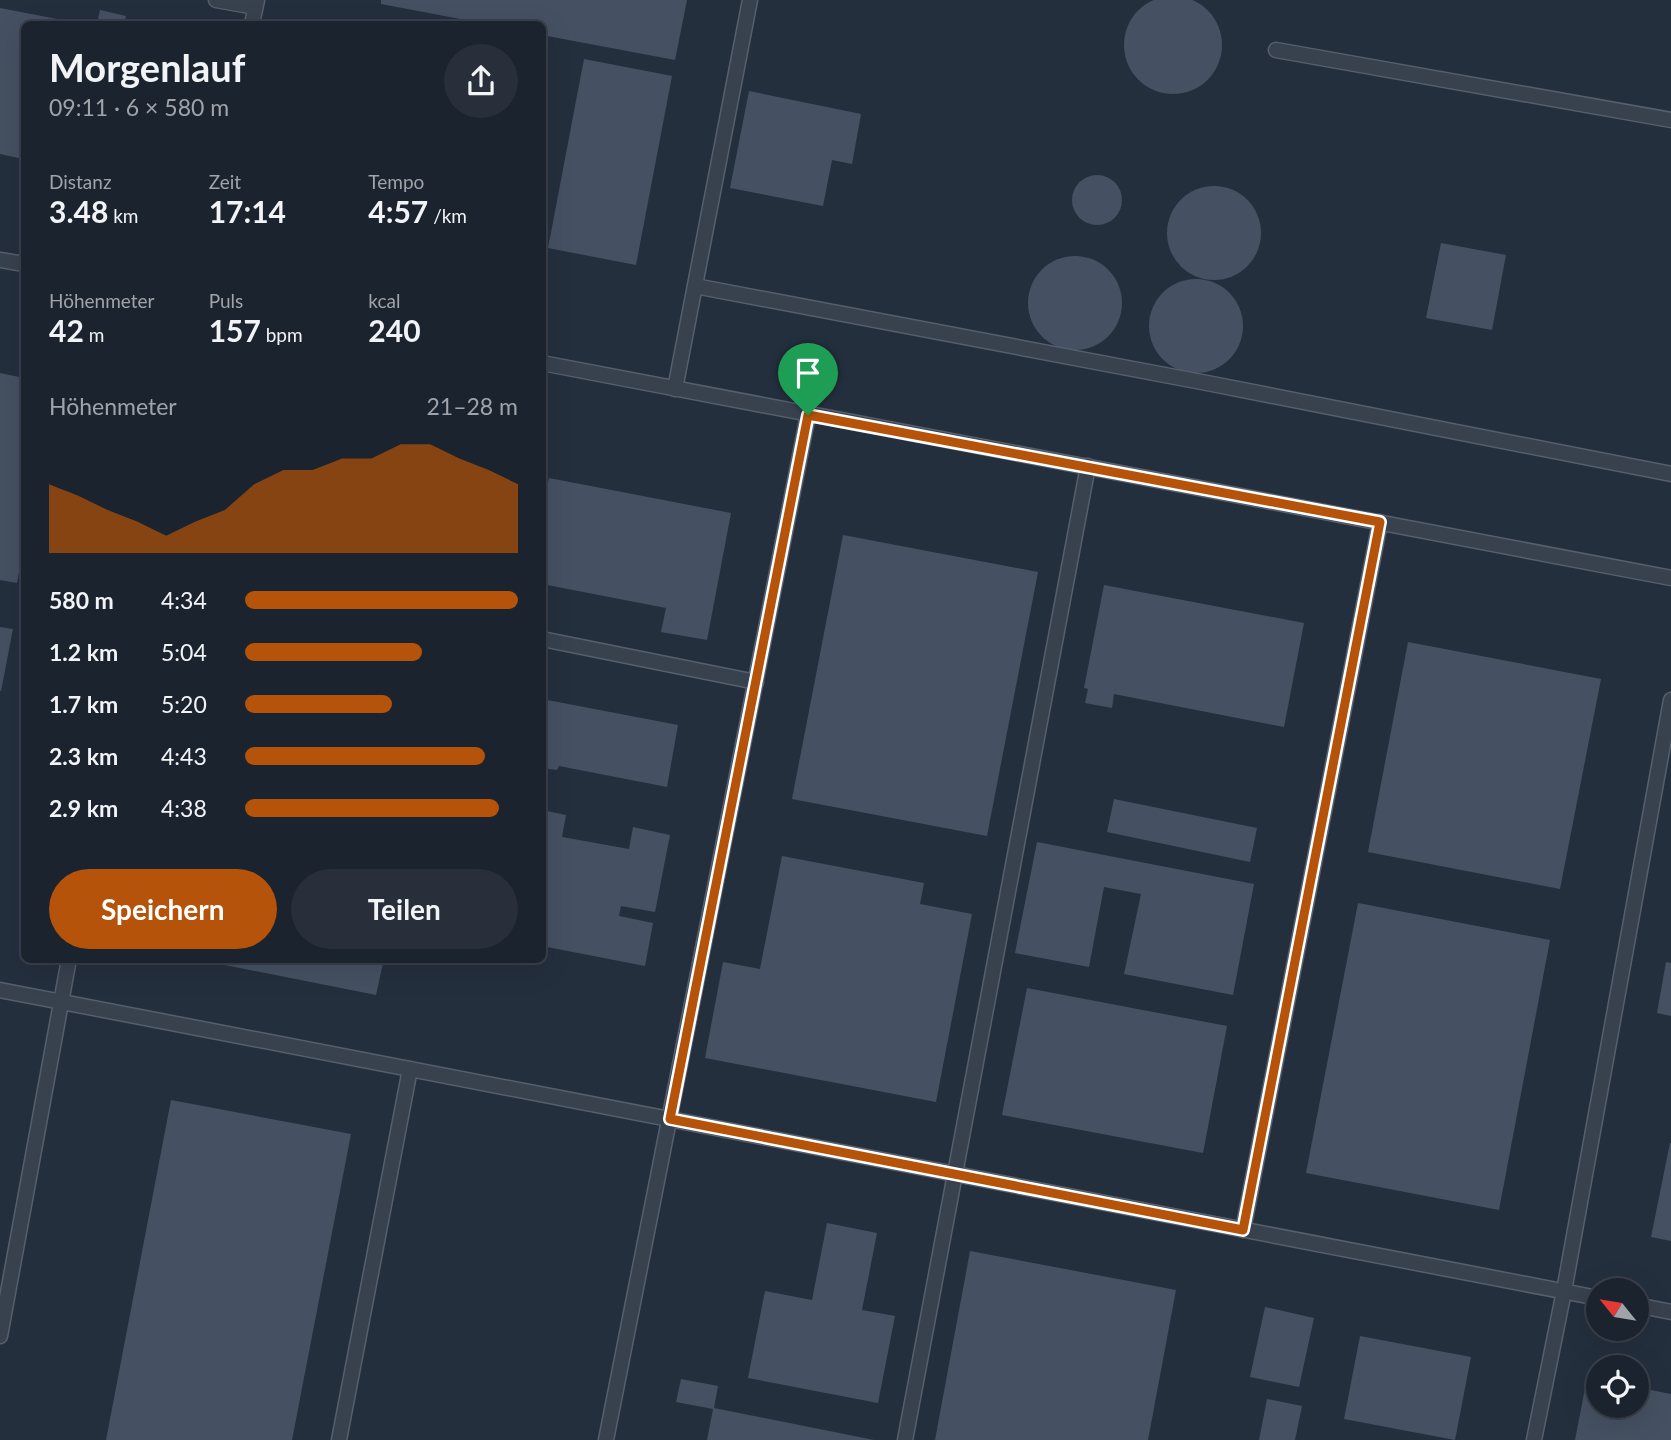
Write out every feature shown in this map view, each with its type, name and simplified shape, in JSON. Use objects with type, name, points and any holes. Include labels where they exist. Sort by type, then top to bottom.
[{"type":"lane","points":[[216,0],[256,4]]},
{"type":"lane","points":[[675,389],[750,0]]},
{"type":"lane","points":[[1276,50],[1671,120]]},
{"type":"lane","points":[[0,260],[21,264]]},
{"type":"lane","points":[[695,286],[1671,474]]},
{"type":"lane","points":[[546,364],[1671,578]]},
{"type":"lane","points":[[606,1440],[808,415]]},
{"type":"lane","points":[[905,1440],[1088,466]]},
{"type":"lane","points":[[1243,1230],[1380,522]]},
{"type":"lane","points":[[546,640],[756,682]]},
{"type":"lane","points":[[1534,1440],[1669,725],[1671,700]]},
{"type":"lane","points":[[0,1336],[68,963]]},
{"type":"lane","points":[[0,990],[1586,1296]]},
{"type":"lane","points":[[339,1440],[410,1069]]},
{"type":"lane","points":[[1649,1308],[1671,1312]]},
{"type":"building","points":[[1157,-1],[1189,-1],[1200,4],[1214,18],[1221,35],[1221,55],[1214,72],[1200,86],[1183,93],[1163,93],[1146,86],[1132,72],[1125,55],[1125,35],[1132,18],[1146,4]]},
{"type":"building","points":[[381,0],[687,0],[675,60],[546,36],[546,21],[471,21],[381,4]]},
{"type":"building","points":[[0,8],[68,21],[21,21],[21,159],[0,154]]},
{"type":"building","points":[[100,10],[126,16],[125,21],[98,21]]},
{"type":"building","points":[[584,59],[672,76],[636,265],[548,248]]},
{"type":"building","points":[[749,91],[861,114],[852,164],[832,160],[823,206],[730,188]]},
{"type":"building","points":[[1097,175],[1114,183],[1122,200],[1114,217],[1097,225],[1080,217],[1072,200],[1080,183]]},
{"type":"building","points":[[1214,186],[1232,189],[1247,200],[1258,215],[1261,233],[1258,251],[1247,266],[1232,277],[1214,280],[1196,277],[1181,266],[1170,251],[1167,233],[1170,215],[1181,200],[1196,189]]},
{"type":"building","points":[[1441,243],[1506,255],[1492,330],[1426,318]]},
{"type":"building","points":[[1075,256],[1093,259],[1108,270],[1119,285],[1122,303],[1119,321],[1108,336],[1093,347],[1075,350],[1057,347],[1042,336],[1031,321],[1028,303],[1031,285],[1042,270],[1057,259]]},
{"type":"building","points":[[1196,279],[1214,283],[1229,293],[1239,308],[1243,326],[1239,344],[1229,359],[1214,369],[1196,373],[1178,369],[1163,359],[1153,344],[1149,326],[1153,308],[1163,293],[1178,283]]},
{"type":"building","points":[[0,373],[21,377],[21,561],[17,583],[0,580]]},
{"type":"building","points":[[549,478],[731,513],[707,640],[661,632],[666,608],[546,585],[546,492]]},
{"type":"building","points":[[843,535],[1038,572],[987,836],[792,799]]},
{"type":"building","points":[[1104,585],[1304,623],[1284,727],[1114,694],[1112,708],[1085,703],[1088,689],[1084,688]]},
{"type":"building","points":[[0,627],[13,629],[1,691],[0,691]]},
{"type":"building","points":[[1408,642],[1601,679],[1560,889],[1368,852]]},
{"type":"building","points":[[546,700],[678,725],[667,787],[559,766],[557,770],[546,769]]},
{"type":"building","points":[[1114,799],[1257,828],[1250,862],[1107,832]]},
{"type":"building","points":[[546,811],[566,815],[562,837],[629,849],[633,827],[670,835],[655,912],[621,906],[619,916],[653,923],[645,966],[546,947]]},
{"type":"building","points":[[1037,842],[1254,884],[1233,995],[1124,974],[1141,894],[1104,887],[1089,967],[1015,953]]},
{"type":"building","points":[[782,856],[924,883],[920,904],[972,914],[936,1102],[705,1058],[723,962],[760,969]]},
{"type":"building","points":[[1358,903],[1550,940],[1499,1210],[1306,1173]]},
{"type":"building","points":[[1666,962],[1671,963],[1671,1016],[1657,1013]]},
{"type":"building","points":[[214,963],[383,963],[376,995]]},
{"type":"building","points":[[1027,988],[1227,1026],[1203,1153],[1002,1115]]},
{"type":"building","points":[[171,1100],[351,1134],[292,1440],[106,1440]]},
{"type":"building","points":[[1671,1143],[1671,1241],[1651,1237]]},
{"type":"building","points":[[827,1223],[877,1233],[862,1310],[895,1316],[878,1403],[748,1378],[765,1291],[812,1300]]},
{"type":"building","points":[[970,1251],[1176,1290],[1148,1440],[935,1440]]},
{"type":"building","points":[[1265,1307],[1314,1318],[1299,1387],[1250,1377]]},
{"type":"building","points":[[1360,1336],[1471,1357],[1455,1440],[1344,1419]]},
{"type":"building","points":[[681,1379],[718,1386],[714,1408],[874,1440],[707,1440],[713,1409],[676,1402]]},
{"type":"building","points":[[1586,1383],[1586,1418],[1649,1418],[1649,1390],[1671,1394],[1671,1440],[1575,1440]]},
{"type":"building","points":[[1267,1399],[1302,1406],[1295,1440],[1259,1440]]},
{"type":"route","points":[[808,415],[1380,522],[1243,1230],[670,1119],[808,415]]}]
